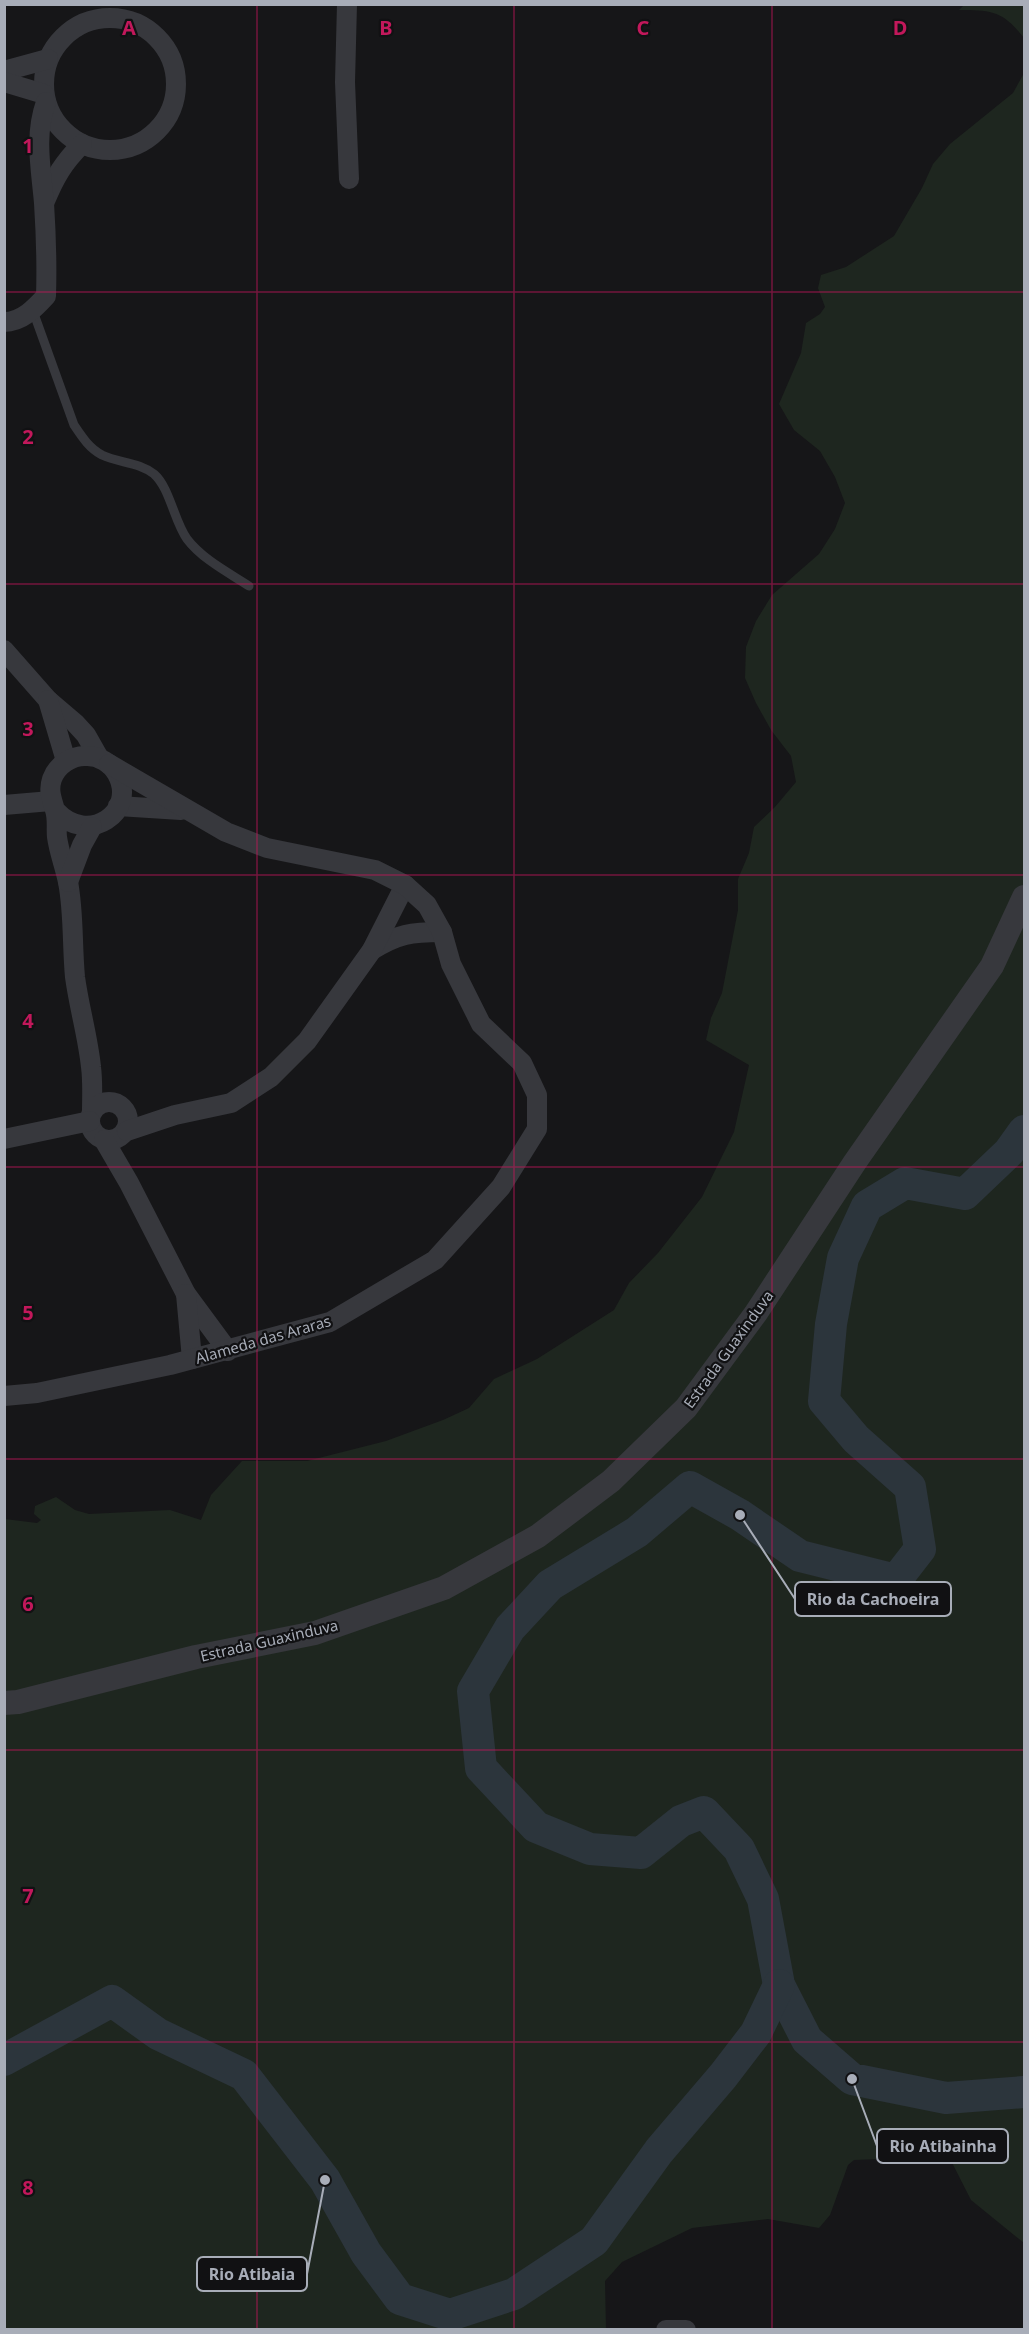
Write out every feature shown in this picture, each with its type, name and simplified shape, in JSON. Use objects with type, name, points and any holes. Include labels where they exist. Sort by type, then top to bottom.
[{"type":"street","points":[[347,4],[345,82],[349,179]]},
{"type":"street","points":[[4,82],[45,98],[54,120],[66,134],[82,144],[101,150],[121,149],[140,143],[156,132],[168,117],[175,98],[176,79],[172,60],[162,43],[147,30],[130,21],[110,18],[90,21],[73,29],[58,42],[48,59],[45,71],[45,98],[38,140],[44,204],[46,296],[33,311],[10,322],[4,322]]},
{"type":"street","points":[[4,71],[48,59]]},
{"type":"street","points":[[44,204],[65,160],[82,144]]},
{"type":"street","points":[[4,650],[48,700],[86,735],[104,761],[116,773],[121,784],[118,806],[112,816],[92,827],[72,824],[53,806],[4,804]]},
{"type":"street","points":[[48,700],[66,761]]},
{"type":"street","points":[[104,761],[88,756],[77,757],[66,761],[52,778],[57,837],[68,882],[75,978],[91,1067],[129,1183],[186,1294],[228,1351]]},
{"type":"street","name":"Alameda das Araras","points":[[4,1396],[38,1393],[228,1351],[330,1322],[435,1260],[501,1187],[537,1129],[537,1095],[522,1063],[481,1024],[451,964],[442,932],[427,905],[405,885],[375,870],[267,848],[226,832],[104,761]]},
{"type":"street","points":[[118,806],[187,811]]},
{"type":"street","points":[[68,882],[82,845],[92,827]]},
{"type":"street","points":[[4,1139],[175,1115],[231,1103],[271,1077],[307,1041],[372,950],[405,885]]},
{"type":"street","name":"Estrada Guaxinduva","points":[[4,1703],[18,1702],[196,1657],[315,1633],[444,1588],[538,1536],[611,1482],[686,1408],[756,1313],[855,1162],[992,966],[1024,897]]},
{"type":"street","points":[[372,950],[392,937],[405,933],[442,932]]},
{"type":"street","points":[[186,1294],[192,1359]]},
{"type":"lane","points":[[33,311],[74,425],[85,441],[101,454],[142,467],[154,474],[161,482],[180,528],[191,544],[249,586]]},
{"type":"shaded area","points":[[964,5],[1024,5],[1024,38],[1003,17],[989,12],[959,10]]},
{"type":"shaded area","points":[[1024,73],[1024,2243],[971,2200],[941,2141],[933,2141],[902,2158],[854,2160],[848,2165],[830,2215],[819,2228],[768,2219],[692,2228],[622,2262],[605,2281],[606,2329],[5,2330],[5,1519],[37,1523],[41,1520],[34,1514],[35,1506],[56,1497],[75,1510],[89,1514],[170,1510],[201,1520],[211,1495],[242,1461],[307,1461],[386,1441],[469,1408],[494,1379],[537,1359],[614,1310],[629,1283],[658,1253],[702,1197],[734,1132],[749,1065],[706,1040],[711,1018],[722,993],[738,910],[738,879],[749,853],[754,827],[796,782],[791,756],[771,730],[745,678],[746,647],[756,621],[772,595],[819,554],[835,529],[845,503],[835,477],[820,451],[794,430],[779,404],[801,353],[806,323],[820,314],[825,307],[818,288],[821,275],[846,267],[894,236],[933,164],[950,144],[1013,93]]},
{"type":"waterway","points":[[1024,1131],[1009,1152],[965,1194],[905,1183],[867,1206],[843,1258],[831,1324],[824,1401],[856,1439],[910,1487],[920,1549],[896,1580],[800,1556],[740,1515],[690,1487],[637,1532],[550,1585],[510,1628],[473,1691],[481,1768],[536,1827],[590,1849],[641,1853],[681,1821],[704,1812],[739,1849],[763,1899],[779,1985],[807,2040],[852,2079],[946,2098],[1024,2092]]},
{"type":"waterway","points":[[4,2060],[112,2001],[158,2034],[244,2075],[325,2180],[366,2253],[400,2299],[450,2315],[514,2294],[594,2241],[659,2151],[723,2076],[756,2033],[779,1985]]},
{"type":"place","name":"Rio da Cachoeira","points":[[740,1515]]},
{"type":"place","name":"Rio Atibainha","points":[[852,2079]]},
{"type":"place","name":"Rio Atibaia","points":[[325,2180]]}]
